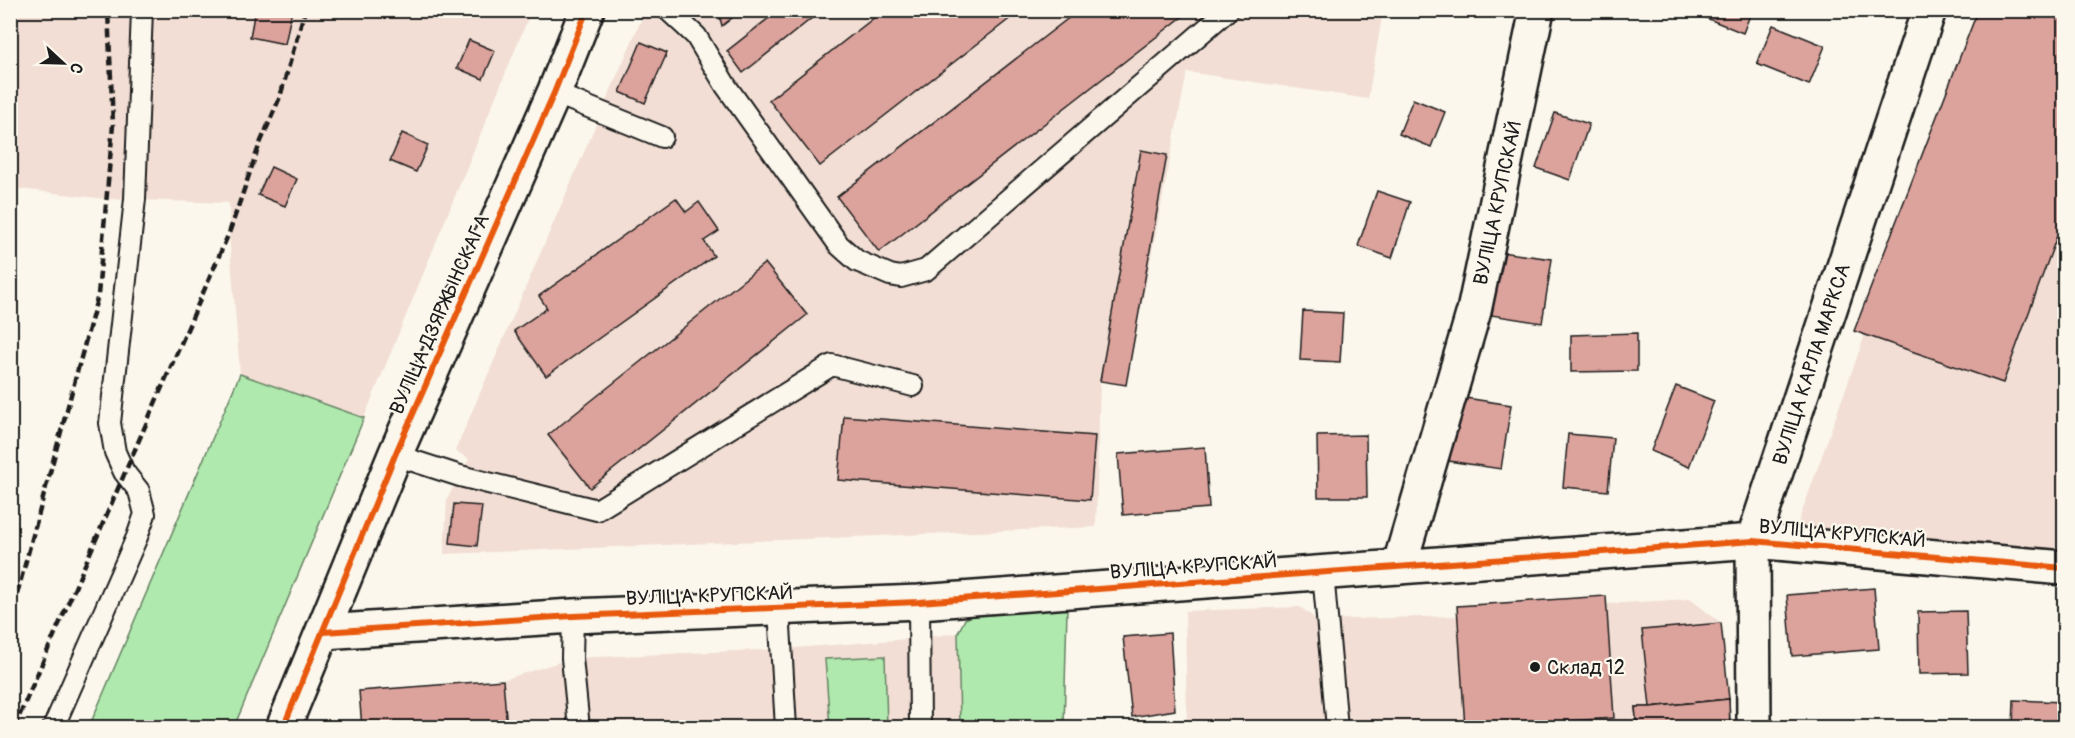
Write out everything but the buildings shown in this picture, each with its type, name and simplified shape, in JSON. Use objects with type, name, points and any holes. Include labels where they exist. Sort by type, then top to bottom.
[{"type":"street","name":"ВУЛІЦА ДЗЯРЖЫНСКАГА","points":[[283,728],[395,455],[554,93],[587,10]]},
{"type":"street","name":"ВУЛІЦА КРУПСКАЙ","points":[[1399,567],[1474,311],[1537,10]]},
{"type":"street","name":"ВУЛІЦА КАРЛА МАРКСА","points":[[1754,728],[1753,541],[1929,10]]},
{"type":"street","name":"ВУЛІЦА КРУПСКАЙ","points":[[323,632],[573,616],[919,602],[1753,541],[2064,568]]},
{"type":"lane","points":[[52,728],[145,514],[139,492],[124,471],[115,452],[110,423],[135,199],[141,10]]},
{"type":"lane","points":[[668,10],[696,36],[726,86],[839,245],[857,261],[890,275],[901,277],[926,270],[1228,10]]},
{"type":"lane","points":[[554,93],[662,137]]},
{"type":"lane","points":[[395,455],[460,476],[597,510],[832,365],[913,386]]},
{"type":"lane","points":[[1323,573],[1336,728]]},
{"type":"lane","points":[[919,602],[921,728]]},
{"type":"lane","points":[[779,609],[786,728]]},
{"type":"lane","points":[[573,616],[572,658],[579,728]]},
{"type":"shaded area","points":[[16,11],[531,11],[364,418],[240,374],[229,233],[229,203],[106,199],[11,188]]},
{"type":"shaded area","points":[[645,11],[1383,11],[1368,99],[1187,72],[1126,385],[1100,381],[1096,527],[444,554],[447,499],[469,459],[455,451]]},
{"type":"shaded area","points":[[1980,11],[2064,11],[2064,552],[1797,526]]},
{"type":"shaded area","points":[[1606,596],[1607,604],[1690,599],[1721,623],[1730,727],[1187,727],[1185,611],[1300,607],[1317,620],[1457,616],[1457,606]]},
{"type":"shaded area","points":[[1067,609],[1064,727],[362,727],[359,691],[503,680],[572,658],[782,649],[921,638],[957,633],[965,619]]},
{"type":"green space","points":[[240,374],[364,418],[234,727],[89,727]]},
{"type":"green space","points":[[1067,609],[1064,727],[960,727],[958,633],[965,619],[984,611]]},
{"type":"green space","points":[[885,656],[887,727],[830,727],[825,659]]},
{"type":"railway","points":[[10,620],[98,295],[113,125],[108,10]]},
{"type":"railway","points":[[14,728],[229,233],[259,146],[280,97],[305,10]]},
{"type":"cycle path","points":[[283,728],[395,455],[554,93],[587,10]]},
{"type":"cycle path","points":[[323,632],[573,616],[919,602],[1753,541],[2064,568]]},
{"type":"place","name":"Склад 12","points":[[1535,667]]}]
